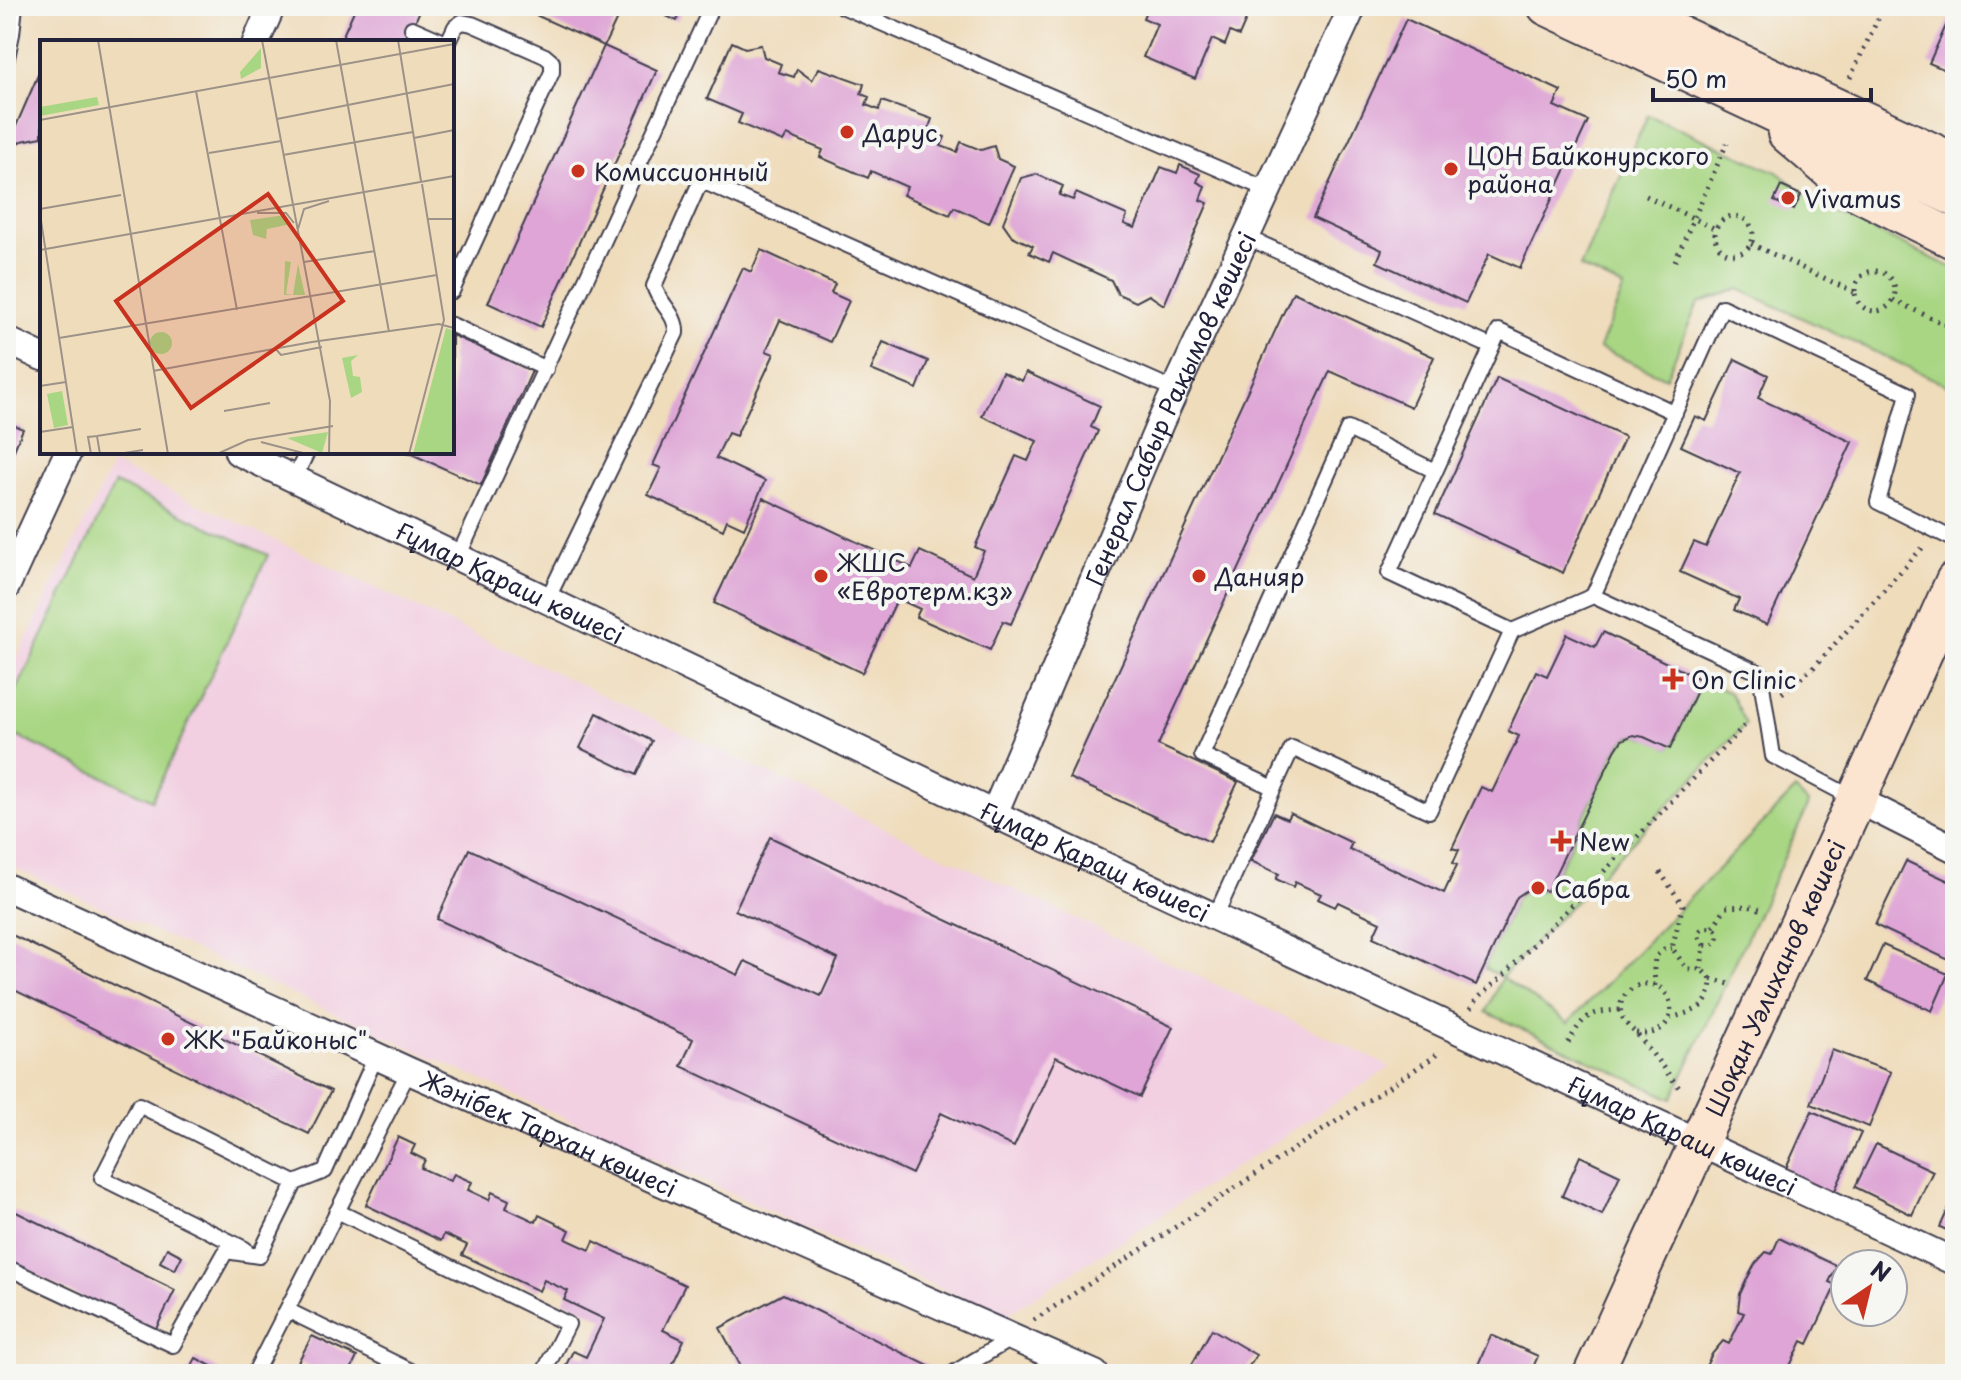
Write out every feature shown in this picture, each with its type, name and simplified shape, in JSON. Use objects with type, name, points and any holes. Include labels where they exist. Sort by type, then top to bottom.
[{"type":"main road","points":[[1547,6],[1955,197]]},
{"type":"main road","points":[[1617,6],[1955,163]]},
{"type":"main road","points":[[1748,100],[1851,188],[1955,240]]},
{"type":"main road","name":"Шоқан Уәлиханов көшесі","points":[[1593,1374],[1858,800],[1955,581]]},
{"type":"street","points":[[257,40],[272,6]]},
{"type":"street","name":"Генерал Сабыр Рақымов көшесі","points":[[994,814],[1175,390],[1353,6]]},
{"type":"street","points":[[6,340],[40,356]]},
{"type":"street","points":[[6,587],[67,454]]},
{"type":"street","name":"Ғұмар Қараш көшесі","points":[[242,454],[994,814],[1955,1262]]},
{"type":"street","points":[[1858,800],[1955,849]]},
{"type":"street","name":"Жәнібек Тархан көшесі","points":[[6,887],[409,1071],[1093,1374]]},
{"type":"lane","points":[[6,62],[15,6]]},
{"type":"lane","points":[[458,557],[712,6]]},
{"type":"lane","points":[[842,6],[1268,190]]},
{"type":"lane","points":[[447,40],[462,22],[472,24],[545,56],[552,62],[552,72],[454,287]]},
{"type":"lane","points":[[412,28],[441,40]]},
{"type":"lane","points":[[547,600],[676,333],[676,324],[654,286],[702,184],[709,184],[1175,390]]},
{"type":"lane","points":[[1246,237],[1492,347]]},
{"type":"lane","points":[[1215,917],[1292,748],[1429,811],[1512,631],[1593,596],[1722,307],[1908,394],[1878,502],[1955,540]]},
{"type":"lane","points":[[454,326],[546,369]]},
{"type":"lane","points":[[1512,631],[1389,573],[1499,331],[1675,413]]},
{"type":"lane","points":[[1274,788],[1202,755],[1348,429],[1435,471]]},
{"type":"lane","points":[[294,479],[306,454]]},
{"type":"lane","points":[[1593,596],[1760,673],[1773,756],[1858,800]]},
{"type":"lane","points":[[259,1256],[295,1183],[325,1171],[376,1056]]},
{"type":"lane","points":[[254,1374],[409,1071]]},
{"type":"lane","points":[[259,1256],[102,1178],[139,1105],[295,1183]]},
{"type":"lane","points":[[337,1211],[568,1324],[543,1374]]},
{"type":"lane","points":[[6,1267],[173,1345],[226,1251],[259,1256]]},
{"type":"lane","points":[[287,1310],[417,1374]]},
{"type":"lane","points":[[952,1374],[1012,1338]]},
{"type":"path","points":[[1848,83],[1884,6]]},
{"type":"path","points":[[1675,261],[1727,143]]},
{"type":"path","points":[[1646,196],[1716,229]]},
{"type":"path","points":[[1741,218],[1747,221],[1753,232],[1751,244],[1735,254],[1723,251],[1716,241],[1716,229],[1723,219],[1741,218]]},
{"type":"path","points":[[1751,244],[1854,292]]},
{"type":"path","points":[[1875,271],[1887,275],[1895,293],[1893,300],[1883,310],[1869,311],[1859,304],[1854,292],[1862,275],[1875,271]]},
{"type":"path","points":[[1893,300],[1955,329]]},
{"type":"path","points":[[1012,1338],[1019,1330],[1434,1057],[1460,1030],[1476,999],[1502,977],[1746,724],[1814,667],[1938,531]]},
{"type":"path","points":[[1660,872],[1683,905],[1672,948],[1687,969],[1701,969],[1711,979],[1729,984]]},
{"type":"path","points":[[1713,927],[1726,907],[1748,906],[1763,910]]},
{"type":"path","points":[[1713,927],[1718,937],[1715,943],[1704,945],[1700,941],[1701,929],[1713,927]]},
{"type":"path","points":[[1701,969],[1704,945]]},
{"type":"path","points":[[1655,986],[1655,957],[1664,949],[1672,948]]},
{"type":"path","points":[[1670,1019],[1699,1009],[1710,994],[1711,979]]},
{"type":"path","points":[[1636,1033],[1656,1033],[1670,1019],[1669,1000],[1664,991],[1655,986],[1636,986],[1628,992],[1622,1000],[1622,1019],[1680,1089]]},
{"type":"path","points":[[1568,1043],[1584,1019],[1595,1011],[1620,1010]]},
{"type":"shaded area","points":[[113,464],[1391,1067],[1003,1317],[6,864],[6,680]]},
{"type":"green space","points":[[1648,115],[1777,172],[1819,205],[1955,269],[1955,389],[1739,289],[1698,303],[1666,378],[1599,348],[1624,288],[1580,267]]},
{"type":"green space","points":[[115,483],[268,555],[152,800],[6,731],[6,713]]},
{"type":"green space","points":[[1702,680],[1730,693],[1746,724],[1502,977],[1484,968],[1517,897],[1532,891],[1548,891],[1621,743],[1628,738],[1641,736],[1670,748]]},
{"type":"green space","points":[[1795,790],[1809,804],[1672,1099],[1486,1012],[1502,977],[1568,1023]]},
{"type":"building","points":[[356,6],[422,6],[407,40],[341,40]]},
{"type":"building","points":[[516,6],[623,6],[604,46]]},
{"type":"building","points":[[644,6],[683,6],[677,21]]},
{"type":"building","points":[[1148,6],[1252,6],[1239,36],[1230,32],[1225,45],[1212,39],[1195,79],[1143,57],[1157,24],[1143,18]]},
{"type":"building","points":[[1955,6],[1955,74],[1929,63]]},
{"type":"building","name":"ЦОН Байконурского района","points":[[1406,19],[1561,91],[1554,106],[1588,121],[1520,268],[1489,254],[1466,303],[1377,262],[1382,250],[1313,218]]},
{"type":"building","name":"Дарус","points":[[732,42],[745,48],[761,45],[764,57],[781,64],[778,72],[794,77],[797,69],[812,80],[819,68],[864,84],[861,94],[869,97],[866,105],[879,110],[882,101],[932,119],[928,130],[945,137],[941,146],[957,152],[961,142],[981,150],[994,146],[998,159],[1014,166],[989,223],[954,207],[950,215],[903,195],[907,187],[871,171],[868,178],[820,157],[823,150],[787,135],[783,142],[738,123],[742,114],[707,99]]},
{"type":"building","points":[[604,46],[657,70],[541,327],[488,303]]},
{"type":"building","points":[[40,71],[40,137],[22,141],[6,149]]},
{"type":"building","points":[[1180,165],[1200,174],[1197,182],[1205,186],[1200,200],[1208,203],[1164,305],[1149,295],[1136,302],[1118,294],[1111,280],[1053,253],[1049,262],[1029,253],[1033,246],[1012,236],[1003,223],[1021,178],[1036,174],[1063,186],[1059,195],[1073,200],[1076,193],[1127,215],[1124,224],[1135,228],[1161,167],[1177,173]]},
{"type":"building","name":"Vivamus","points":[[1781,186],[1801,195],[1794,210],[1774,201]]},
{"type":"building","points":[[761,250],[835,284],[831,293],[849,301],[830,342],[780,320],[766,351],[774,354],[736,436],[728,433],[716,458],[765,481],[744,528],[727,520],[723,530],[648,495],[661,468],[653,465],[743,268],[751,272]]},
{"type":"building","name":"Данияр","points":[[1293,292],[1434,357],[1411,407],[1330,371],[1158,745],[1238,782],[1210,842],[1069,778]]},
{"type":"building","points":[[454,336],[532,371],[481,485],[411,454],[454,454]]},
{"type":"building","points":[[883,342],[928,361],[917,389],[871,370]]},
{"type":"building","points":[[1735,359],[1768,375],[1758,398],[1852,442],[1767,625],[1734,610],[1739,599],[1680,572],[1694,542],[1706,547],[1740,473],[1681,446],[1695,416],[1706,421]]},
{"type":"building","points":[[1002,372],[1022,381],[1026,372],[1100,406],[1091,427],[1098,431],[1011,624],[1003,621],[990,650],[916,617],[920,609],[898,599],[904,585],[862,673],[714,603],[763,498],[912,568],[920,551],[973,576],[984,551],[975,547],[1016,456],[1028,461],[1037,441],[982,416]]},
{"type":"building","points":[[1497,378],[1625,437],[1563,573],[1435,514]]},
{"type":"building","points":[[6,422],[23,429],[9,462],[6,461]]},
{"type":"building","points":[[1603,632],[1702,680],[1670,749],[1644,737],[1633,735],[1622,740],[1547,891],[1526,891],[1517,897],[1476,985],[1373,937],[1380,922],[1338,902],[1335,907],[1318,899],[1321,894],[1295,882],[1293,887],[1276,879],[1279,874],[1251,861],[1274,813],[1287,819],[1290,813],[1352,843],[1349,849],[1444,893],[1457,865],[1453,863],[1459,850],[1452,848],[1481,787],[1492,792],[1519,736],[1508,731],[1536,671],[1547,676],[1567,634],[1595,647]]},
{"type":"building","points":[[597,713],[652,741],[636,775],[580,748]]},
{"type":"building","points":[[770,837],[1173,1027],[1140,1097],[1056,1057],[1014,1147],[941,1113],[912,1174],[681,1066],[693,1039],[437,919],[469,849],[738,975],[745,961],[821,996],[838,959],[735,910]]},
{"type":"building","points":[[1906,861],[1955,884],[1955,963],[1875,925]]},
{"type":"building","name":"ЖК \"Байконыс\"","points":[[6,932],[331,1091],[309,1134],[6,986]]},
{"type":"building","points":[[1883,945],[1948,974],[1932,1011],[1867,981]]},
{"type":"building","points":[[1832,1050],[1891,1072],[1869,1127],[1811,1104]]},
{"type":"building","points":[[1812,1111],[1861,1133],[1832,1197],[1783,1175]]},
{"type":"building","points":[[398,1137],[415,1145],[411,1153],[425,1160],[421,1168],[450,1181],[454,1174],[472,1182],[468,1190],[489,1200],[492,1192],[509,1200],[506,1208],[536,1222],[539,1215],[570,1230],[566,1239],[590,1250],[594,1241],[685,1285],[663,1330],[684,1340],[668,1374],[574,1374],[575,1371],[565,1367],[573,1351],[586,1357],[604,1319],[564,1300],[568,1291],[544,1280],[539,1291],[462,1255],[467,1245],[444,1234],[441,1241],[366,1205]]},
{"type":"building","points":[[1876,1144],[1933,1171],[1912,1215],[1855,1187]]},
{"type":"building","points":[[1580,1156],[1620,1175],[1602,1215],[1562,1196]]},
{"type":"building","points":[[1955,1194],[1955,1234],[1940,1227]]},
{"type":"building","points":[[6,1207],[175,1290],[154,1333],[6,1261]]},
{"type":"building","points":[[1779,1238],[1829,1262],[1829,1300],[1808,1344],[1802,1341],[1787,1372],[1792,1374],[1702,1374],[1723,1341],[1729,1344],[1744,1313],[1738,1311],[1740,1294],[1755,1264],[1766,1252],[1772,1254]]},
{"type":"building","points":[[167,1248],[182,1256],[175,1270],[160,1262]]},
{"type":"building","points":[[783,1294],[935,1369],[927,1374],[745,1374],[720,1328]]},
{"type":"building","points":[[1212,1329],[1256,1355],[1244,1374],[1187,1373]]},
{"type":"building","points":[[1491,1335],[1538,1356],[1530,1374],[1474,1374]]},
{"type":"building","points":[[312,1336],[357,1357],[349,1374],[324,1374],[298,1362]]},
{"type":"building","points":[[196,1358],[219,1370],[217,1374],[187,1374]]},
{"type":"place","name":"Дарус","points":[[847,132]]},
{"type":"place","name":"ЦОН Байконурского района","points":[[1451,169]]},
{"type":"place","name":"Комиссионный","points":[[578,171]]},
{"type":"place","name":"Vivamus","points":[[1788,198]]},
{"type":"place","name":"ЖШС «Евротерм.кз»","points":[[821,576]]},
{"type":"place","name":"Данияр","points":[[1199,576]]},
{"type":"place","name":"On Clinic","points":[[1673,679]]},
{"type":"place","name":"New","points":[[1561,841]]},
{"type":"place","name":"Сабра","points":[[1538,888]]},
{"type":"place","name":"ЖК \"Байконыс\"","points":[[168,1039]]}]
